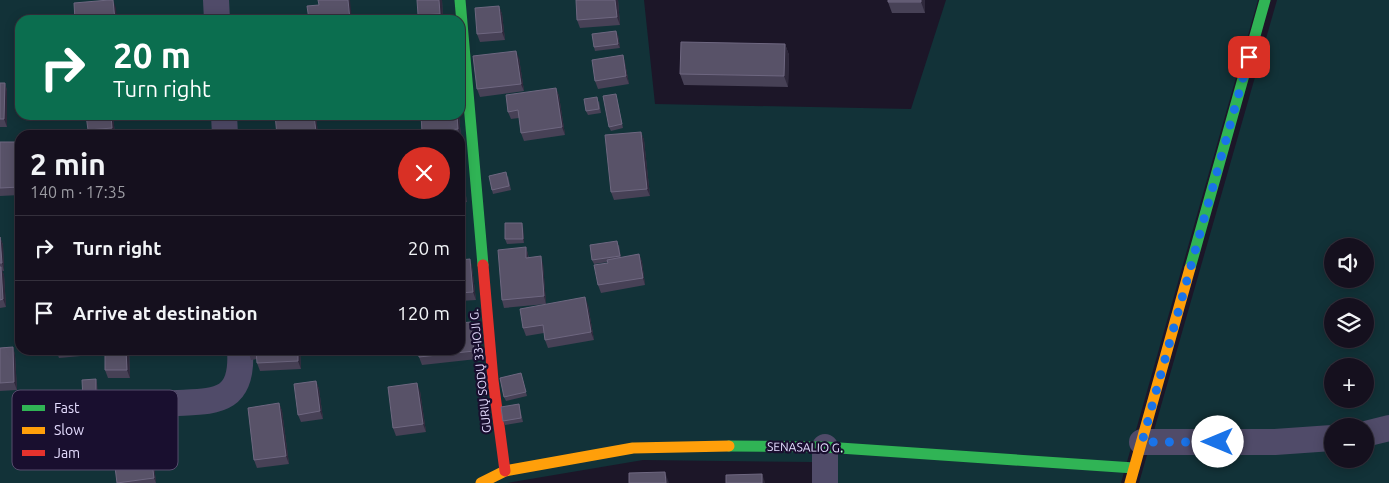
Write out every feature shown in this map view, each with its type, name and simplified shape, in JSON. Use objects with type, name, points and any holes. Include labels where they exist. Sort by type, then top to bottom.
[{"type":"street","points":[[216,0],[217,15]]},
{"type":"street","name":"GURIŲ SODŲ 33-IOJI G.","points":[[460,0],[461,15]]},
{"type":"street","points":[[1130,483],[1265,0]]},
{"type":"street","name":"GURIŲ SODŲ 33-IOJI G.","points":[[465,58],[493,380],[505,471]]},
{"type":"street","points":[[178,403],[213,400],[231,393],[241,369],[240,355]]},
{"type":"street","points":[[1374,432],[1389,428]]},
{"type":"street","points":[[1142,442],[1275,442],[1324,439]]},
{"type":"street","name":"SENASALIO G.","points":[[480,483],[505,471],[633,448],[672,446],[825,446],[1134,468]]},
{"type":"street","points":[[825,446],[825,483]]},
{"type":"green space","points":[[0,0],[644,0],[655,104],[911,109],[946,0],[1258,0],[1121,483],[814,483],[813,462],[643,460],[507,483],[0,483]]},
{"type":"green space","points":[[1277,0],[1389,0],[1389,483],[1139,483]]},
{"type":"building","points":[[113,0],[114,15],[75,15],[74,3]]},
{"type":"building","points":[[318,0],[348,0],[350,15],[308,15],[307,6],[319,5]]},
{"type":"building","points":[[417,0],[439,0],[440,14],[418,15]]},
{"type":"building","points":[[576,0],[615,0],[617,17],[577,20]]},
{"type":"building","points":[[888,0],[921,0],[921,2],[888,2]]},
{"type":"building","points":[[499,6],[502,32],[477,34],[475,8]]},
{"type":"building","points":[[616,31],[618,44],[594,47],[592,34]]},
{"type":"building","points":[[681,42],[785,44],[784,76],[680,74]]},
{"type":"building","points":[[516,51],[521,84],[477,89],[473,56]]},
{"type":"building","points":[[623,55],[626,76],[595,81],[592,60]]},
{"type":"building","points":[[0,83],[5,83],[4,119],[0,119]]},
{"type":"building","points":[[556,88],[562,127],[521,133],[518,110],[508,112],[506,95]]},
{"type":"building","points":[[616,94],[622,124],[609,127],[603,96]]},
{"type":"building","points":[[597,97],[599,109],[586,111],[584,99]]},
{"type":"building","points":[[87,120],[111,120],[112,128],[88,130]]},
{"type":"building","points":[[276,120],[315,120],[316,130],[276,130]]},
{"type":"building","points":[[421,120],[457,120],[458,129],[422,130]]},
{"type":"building","points":[[641,132],[647,189],[611,192],[605,135]]},
{"type":"building","points":[[0,142],[15,142],[15,187],[0,188]]},
{"type":"building","points":[[506,172],[509,186],[492,190],[489,176]]},
{"type":"building","points":[[505,223],[522,223],[523,239],[505,239]]},
{"type":"building","points":[[0,237],[2,263],[0,263]]},
{"type":"building","points":[[617,241],[620,256],[592,260],[590,245]]},
{"type":"building","points":[[526,247],[526,258],[541,256],[544,296],[502,300],[498,250]]},
{"type":"building","points":[[639,254],[643,278],[598,285],[594,265],[608,263],[607,260]]},
{"type":"building","points":[[470,259],[473,292],[465,293],[465,260]]},
{"type":"building","points":[[0,267],[3,299],[0,300]]},
{"type":"building","points":[[585,297],[591,332],[545,340],[543,325],[523,328],[520,309]]},
{"type":"building","points":[[471,322],[474,351],[465,352],[465,323]]},
{"type":"building","points":[[13,347],[14,382],[0,383],[0,348]]},
{"type":"building","points":[[105,355],[126,355],[127,370],[105,370]]},
{"type":"building","points":[[256,355],[298,355],[298,361],[257,363]]},
{"type":"building","points":[[419,355],[437,355],[419,357]]},
{"type":"building","points":[[521,373],[526,392],[504,397],[500,378]]},
{"type":"building","points":[[96,379],[96,390],[83,390],[82,380]]},
{"type":"building","points":[[316,381],[320,411],[298,415],[294,384]]},
{"type":"building","points":[[417,383],[423,424],[393,428],[388,387]]},
{"type":"building","points":[[279,403],[286,456],[254,460],[248,408]]},
{"type":"building","points":[[519,404],[521,418],[503,421],[501,407]]},
{"type":"building","points":[[115,470],[153,470],[154,478],[117,483]]},
{"type":"building","points":[[665,472],[666,483],[629,483],[629,473]]},
{"type":"building","points":[[762,474],[762,483],[726,483],[726,475]]},
{"type":"traffic: fast","points":[[460,0],[461,15]]},
{"type":"traffic: fast","points":[[1190,268],[1265,0]]},
{"type":"traffic: fast","points":[[465,58],[483,265]]},
{"type":"traffic: fast","points":[[729,446],[825,447],[1134,468]]},
{"type":"traffic: slow","points":[[1130,483],[1190,268]]},
{"type":"traffic: slow","points":[[481,483],[505,471],[633,448],[729,446]]},
{"type":"traffic: jam","points":[[483,265],[493,380],[505,471]]},
{"type":"route","points":[[1218,442],[1142,442],[1249,57]]}]
